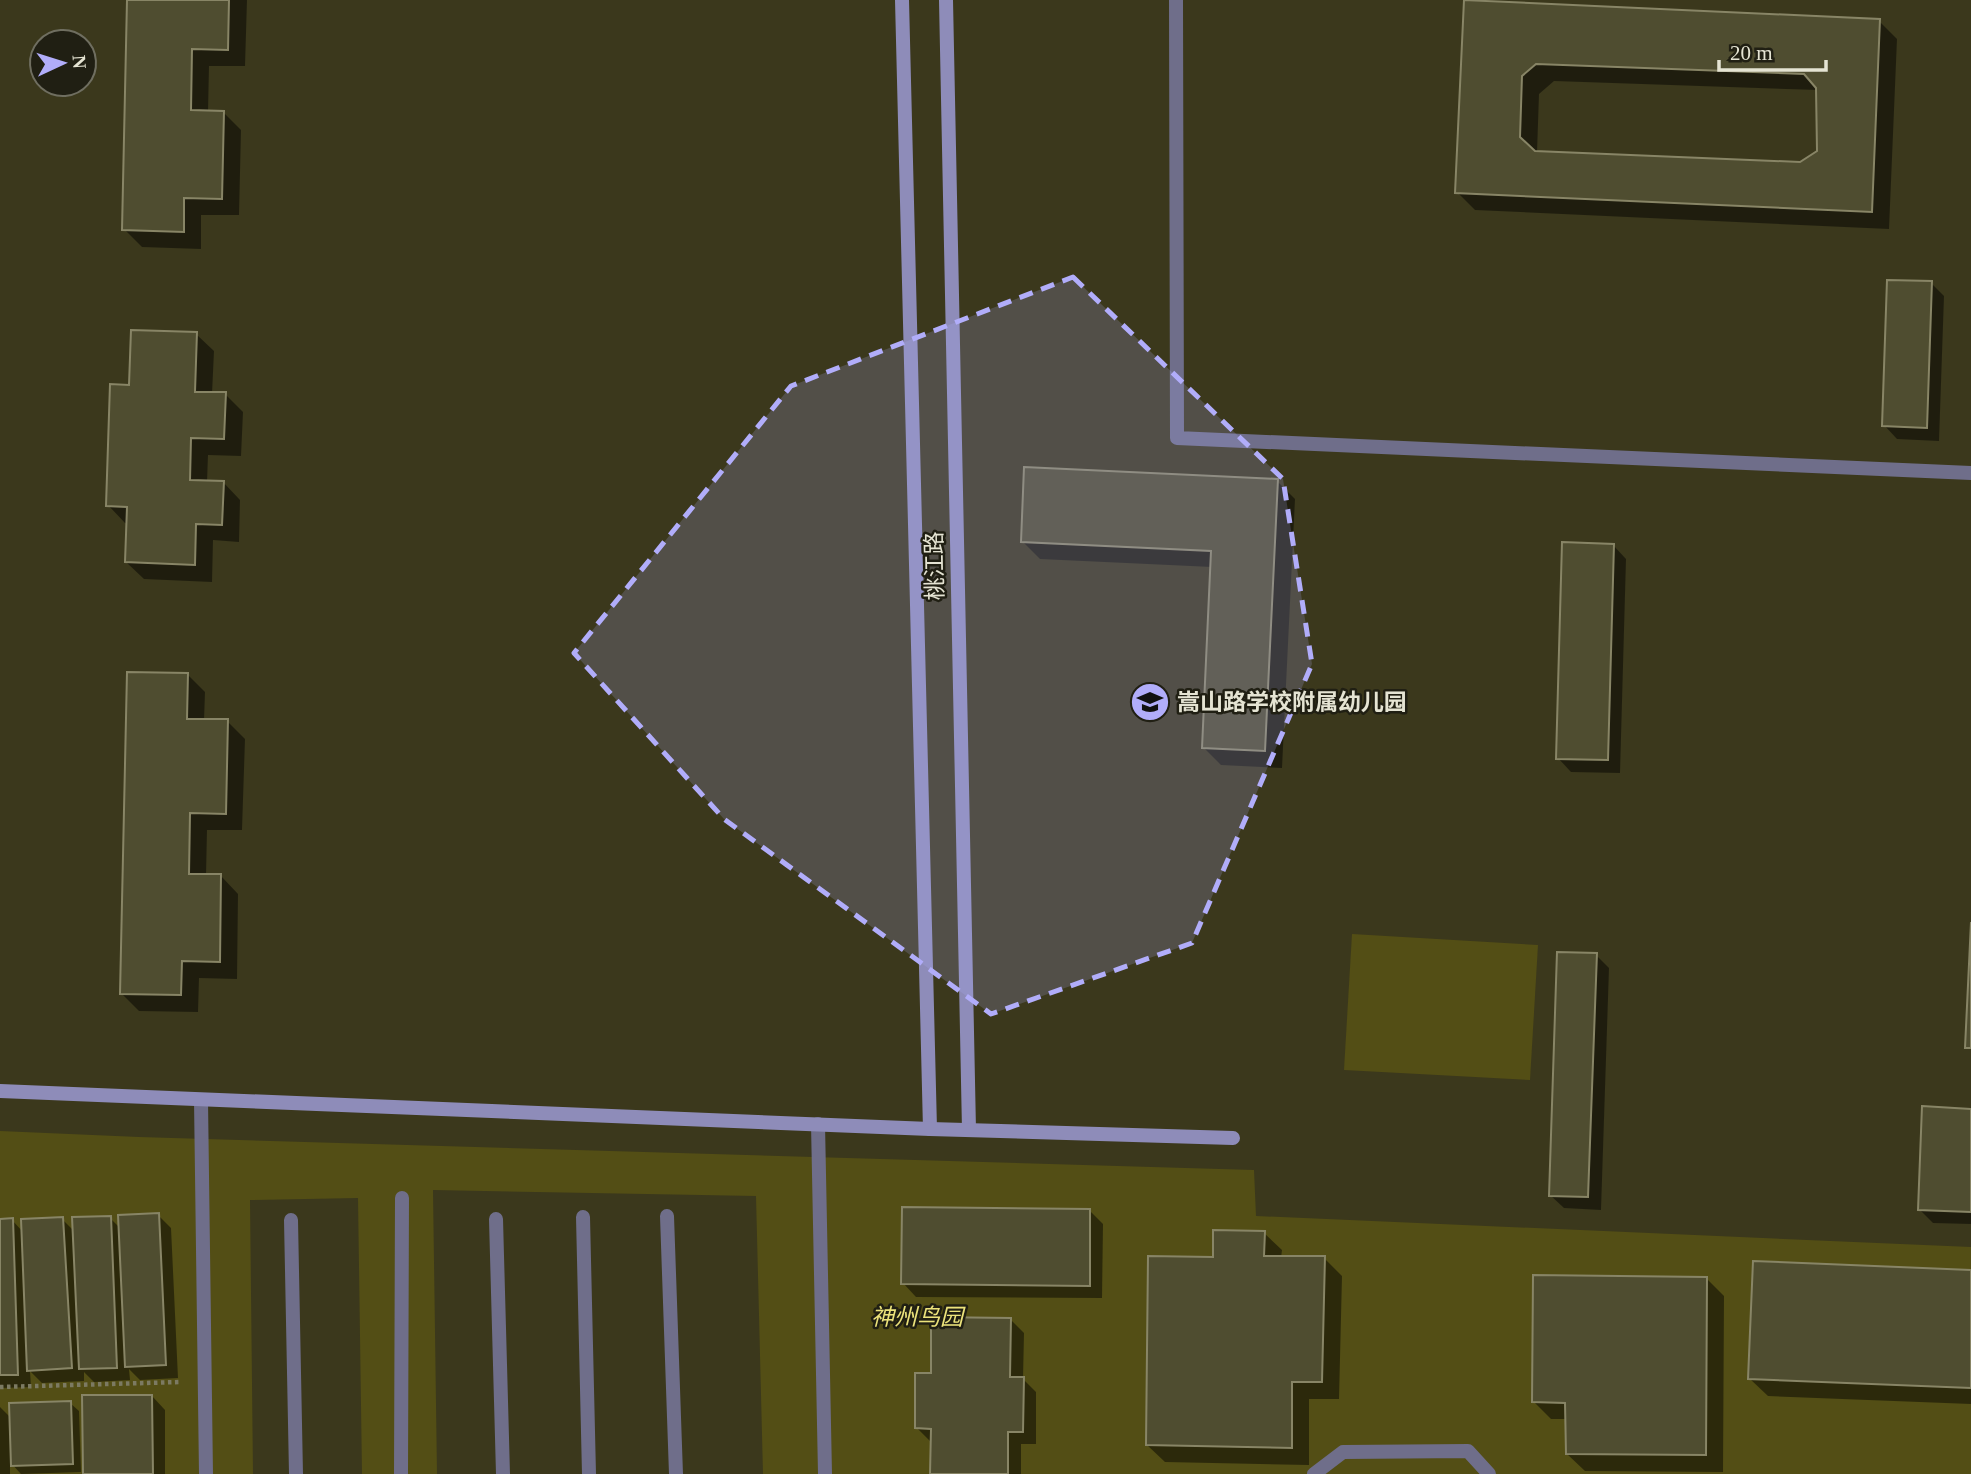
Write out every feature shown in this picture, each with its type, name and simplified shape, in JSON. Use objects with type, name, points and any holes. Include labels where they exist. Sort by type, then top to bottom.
[{"type":"street","name":"桃江路","points":[[902,0],[930,1129]]},
{"type":"street","name":"桃江路","points":[[946,0],[969,1130]]},
{"type":"street","points":[[1176,0],[1177,438],[1971,473]]},
{"type":"street","points":[[0,1091],[930,1129],[1233,1138]]},
{"type":"street","points":[[201,1100],[206,1474]]},
{"type":"street","points":[[818,1124],[825,1474]]},
{"type":"street","points":[[401,1474],[402,1198]]},
{"type":"street","points":[[667,1216],[676,1474]]},
{"type":"street","points":[[583,1217],[589,1474]]},
{"type":"street","points":[[496,1219],[503,1474]]},
{"type":"street","points":[[291,1220],[296,1474]]},
{"type":"street","points":[[1314,1474],[1343,1452],[1454,1451],[1468,1451],[1489,1474]]},
{"type":"path","points":[[0,1387],[204,1381]]},
{"type":"highlighted area","points":[[1073,277],[1283,479],[1312,664],[1192,943],[991,1014],[724,819],[574,653],[791,386]]},
{"type":"green space","points":[[1352,934],[1538,945],[1530,1080],[1344,1070]]},
{"type":"green space","name":"神州鸟园","points":[[0,1131],[1254,1170],[1256,1216],[1971,1247],[1971,1474],[763,1474],[756,1196],[433,1190],[437,1474],[362,1474],[358,1198],[250,1200],[253,1474],[0,1474]]},
{"type":"building","points":[[127,0],[229,0],[228,50],[192,49],[191,110],[224,111],[222,199],[184,198],[184,232],[122,230]]},
{"type":"building","points":[[1464,0],[1880,19],[1872,212],[1455,193]],"holes":[[[1536,64],[1804,74],[1816,88],[1817,151],[1800,162],[1535,151],[1520,137],[1522,76]]]},
{"type":"building","points":[[1887,280],[1932,281],[1927,428],[1882,426]]},
{"type":"building","points":[[131,330],[197,332],[195,392],[226,392],[224,439],[191,438],[190,480],[224,481],[222,525],[196,524],[195,565],[125,562],[127,507],[106,506],[110,384],[129,385]]},
{"type":"building","points":[[1024,467],[1278,479],[1265,751],[1202,748],[1211,551],[1021,542]]},
{"type":"building","points":[[1562,542],[1614,544],[1608,760],[1556,759]]},
{"type":"building","points":[[127,672],[188,673],[187,719],[228,719],[226,814],[190,813],[189,874],[221,874],[220,962],[182,961],[181,995],[120,994]]},
{"type":"building","points":[[1971,922],[1971,1048],[1965,1048]]},
{"type":"building","points":[[1557,952],[1597,953],[1588,1197],[1549,1196]]},
{"type":"building","points":[[1922,1106],[1971,1109],[1971,1212],[1918,1210]]},
{"type":"building","points":[[902,1207],[1090,1209],[1090,1286],[901,1284]]},
{"type":"building","points":[[159,1213],[166,1365],[125,1367],[118,1215]]},
{"type":"building","points":[[111,1216],[117,1368],[79,1369],[72,1217]]},
{"type":"building","points":[[63,1217],[72,1368],[27,1371],[21,1219]]},
{"type":"building","points":[[13,1218],[18,1375],[0,1375],[0,1219]]},
{"type":"building","points":[[1213,1230],[1265,1231],[1264,1256],[1325,1256],[1322,1382],[1292,1382],[1292,1448],[1146,1445],[1148,1256],[1213,1257]]},
{"type":"building","points":[[1753,1261],[1971,1270],[1971,1388],[1748,1379]]},
{"type":"building","points":[[1533,1275],[1707,1277],[1706,1455],[1566,1454],[1565,1403],[1532,1402]]},
{"type":"building","points":[[931,1317],[1011,1318],[1010,1377],[1024,1377],[1023,1432],[1008,1432],[1008,1474],[930,1474],[931,1429],[915,1428],[915,1373],[931,1373]]},
{"type":"building","points":[[82,1395],[152,1395],[153,1474],[83,1474]]},
{"type":"building","points":[[71,1401],[73,1464],[11,1466],[9,1403]]},
{"type":"place","name":"嵩山路学校附属幼儿园","points":[[1150,702]]}]
